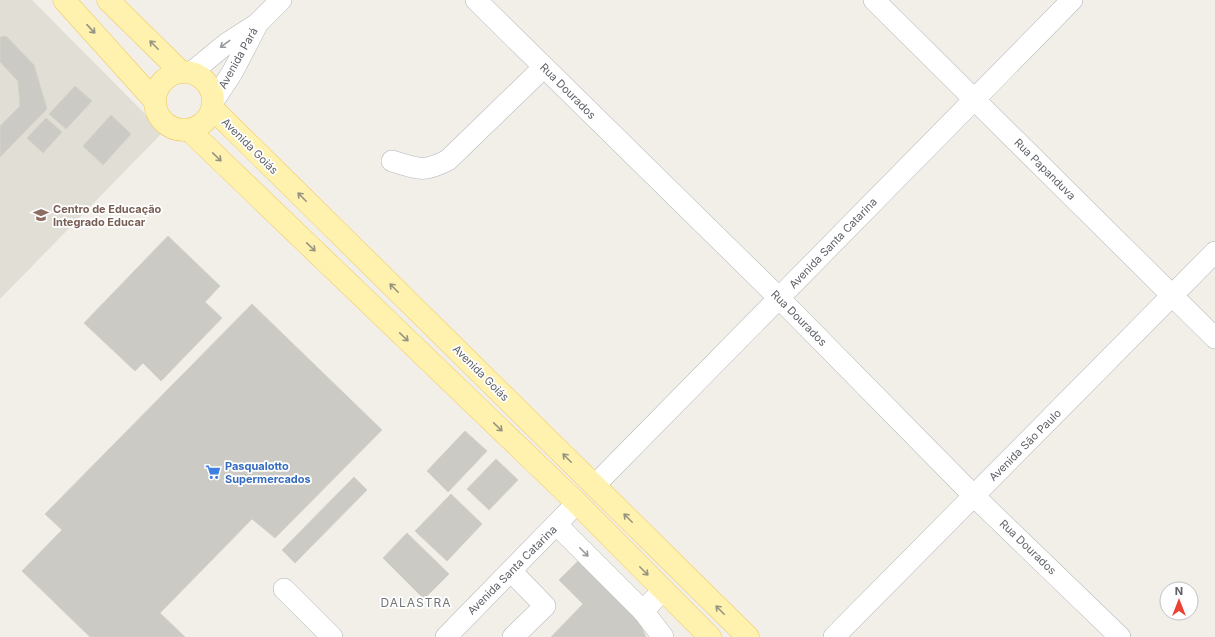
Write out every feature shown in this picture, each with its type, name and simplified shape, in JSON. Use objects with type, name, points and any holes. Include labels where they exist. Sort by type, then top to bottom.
[{"type":"main road","points":[[64,0],[155,101]]},
{"type":"main road","points":[[108,0],[186,72],[208,83],[213,104],[203,123],[189,130],[178,130],[169,126],[162,119],[157,111],[155,101],[160,85],[169,76],[186,72]]},
{"type":"main road","name":"Avenida Goiás","points":[[213,104],[748,637]]},
{"type":"main road","points":[[189,130],[577,503],[710,637]]},
{"type":"street","name":"Avenida Pará","points":[[186,72],[258,23],[280,0]]},
{"type":"street","name":"Rua Dourados","points":[[476,0],[779,298],[974,496],[1120,637]]},
{"type":"street","name":"Rua Papanduva","points":[[874,0],[1215,338]]},
{"type":"street","name":"Avenida Santa Catarina","points":[[595,486],[1072,0]]},
{"type":"street","name":"Avenida Pará","points":[[213,104],[232,73],[258,23]]},
{"type":"street","points":[[392,161],[419,170],[435,166],[448,160],[544,67]]},
{"type":"street","name":"Avenida São Paulo","points":[[834,637],[1215,252]]},
{"type":"street","name":"Avenida Santa Catarina","points":[[446,637],[577,503]]},
{"type":"street","points":[[557,525],[643,611],[663,637]]},
{"type":"street","points":[[511,571],[545,606],[513,637]]},
{"type":"street","points":[[284,589],[332,637]]},
{"type":"street","points":[[643,611],[663,590]]},
{"type":"shaded area","name":"Centro de Educação Integrado Educar","points":[[0,0],[32,0],[163,132],[0,299]]},
{"type":"building","points":[[6,36],[34,65],[47,109],[0,157],[0,126],[20,106],[18,81],[0,62],[0,37]]},
{"type":"building","points":[[75,86],[92,101],[66,129],[49,114]]},
{"type":"building","points":[[111,115],[131,134],[103,165],[83,146]]},
{"type":"building","points":[[46,118],[62,132],[43,153],[27,138]]},
{"type":"building","points":[[168,236],[220,286],[205,302],[222,318],[161,381],[143,363],[135,371],[84,323]]},
{"type":"building","name":"Pasqualotto Supermercados","points":[[252,304],[382,430],[275,538],[252,519],[160,613],[185,637],[90,637],[22,571],[62,530],[45,514]]},
{"type":"building","points":[[465,431],[487,451],[448,492],[427,471]]},
{"type":"building","points":[[496,459],[518,480],[489,510],[467,489]]},
{"type":"building","points":[[354,477],[367,490],[295,563],[282,550]]},
{"type":"building","points":[[451,494],[482,524],[447,561],[415,531]]},
{"type":"building","points":[[407,533],[449,574],[424,599],[383,558]]},
{"type":"building","points":[[581,558],[636,614],[646,637],[551,637],[583,604],[559,580]]},
{"type":"place","name":"Centro de Educação Integrado Educar","points":[[41,215]]},
{"type":"place","name":"Pasqualotto Supermercados","points":[[213,472]]},
{"type":"district","name":"DALASTRA","points":[[416,603]]}]
